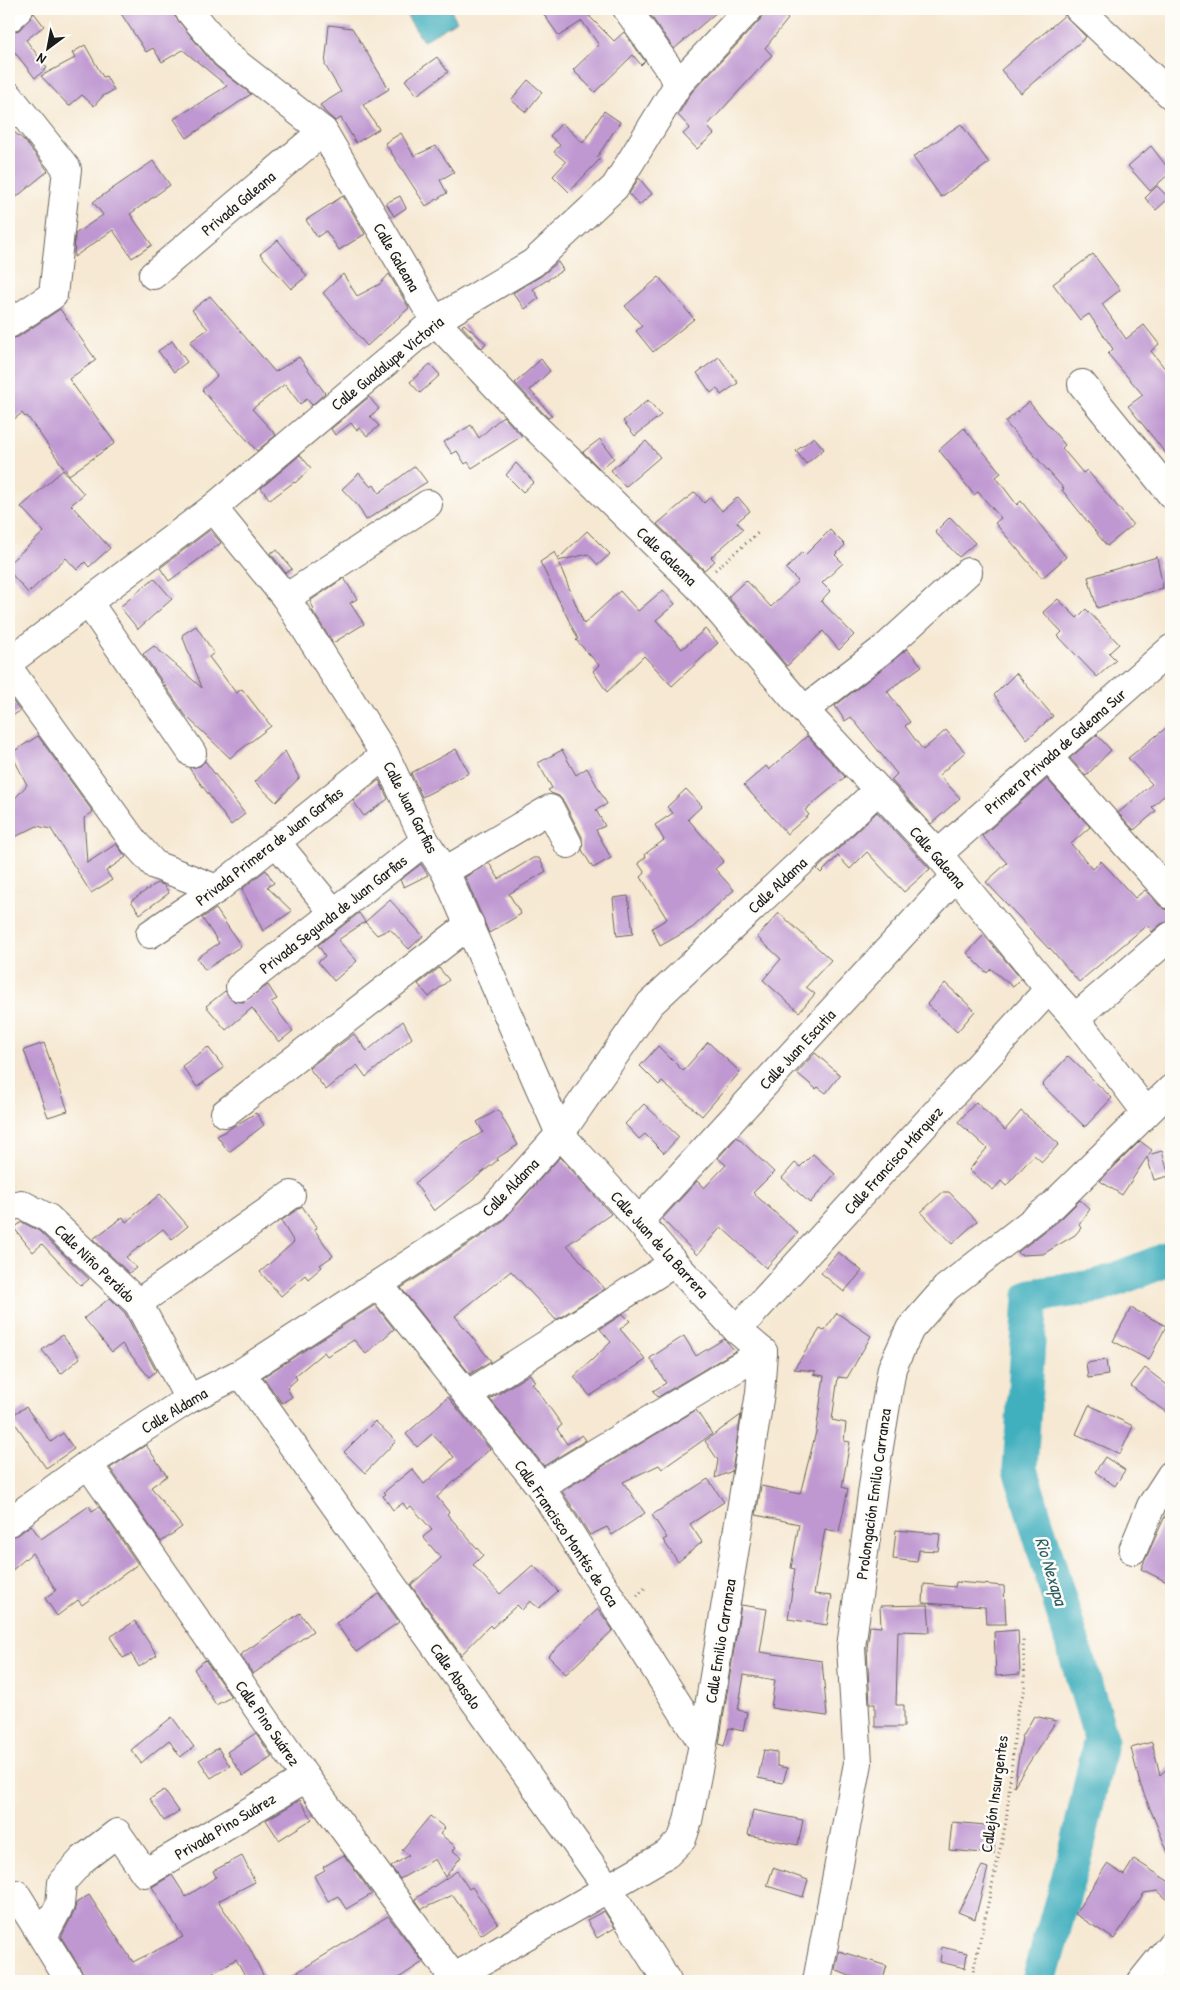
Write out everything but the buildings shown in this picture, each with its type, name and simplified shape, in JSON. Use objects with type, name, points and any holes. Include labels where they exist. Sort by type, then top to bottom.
[{"type":"street","points":[[9,18],[19,9]]},
{"type":"street","name":"Calle Galeana","points":[[188,9],[226,55],[323,131],[435,321],[533,425],[697,585],[804,710],[938,854],[1049,989],[1076,1018],[1146,1112]]},
{"type":"street","points":[[627,9],[679,83]]},
{"type":"street","name":"Calle Guadalupe Victoria","points":[[9,662],[213,508],[435,321],[533,262],[615,187],[679,83],[749,9]]},
{"type":"street","points":[[1079,9],[1171,95]]},
{"type":"street","points":[[9,96],[67,169],[53,294],[9,324]]},
{"type":"street","name":"Privada Galeana","points":[[153,275],[323,131]]},
{"type":"street","points":[[1082,384],[1171,494]]},
{"type":"street","points":[[286,598],[428,504]]},
{"type":"street","name":"Calle Juan Garfias","points":[[213,508],[286,598],[384,756],[426,841],[446,871],[560,1134]]},
{"type":"street","points":[[804,710],[886,647],[968,572]]},
{"type":"street","points":[[88,602],[192,753]]},
{"type":"street","name":"Primera Privada de Galeana Sur","points":[[938,854],[1048,757],[1166,664]]},
{"type":"street","points":[[9,669],[134,842],[155,865],[217,889]]},
{"type":"street","name":"Privada Primera de Juan Garfias","points":[[150,934],[217,889],[384,756]]},
{"type":"street","points":[[1048,757],[1171,896]]},
{"type":"street","name":"Calle Aldama","points":[[9,1522],[88,1464],[189,1399],[241,1373],[491,1211],[560,1134],[650,1004],[878,790]]},
{"type":"street","points":[[446,871],[550,809],[568,844]]},
{"type":"street","name":"Privada Segunda de Juan Garfias","points":[[240,987],[426,841]]},
{"type":"street","points":[[276,842],[334,913]]},
{"type":"street","name":"Calle Juan Escutia","points":[[639,1220],[955,877]]},
{"type":"street","points":[[225,1113],[470,924]]},
{"type":"street","points":[[1076,1018],[1171,936]]},
{"type":"street","name":"Calle Francisco Márquez","points":[[737,1330],[1049,989]]},
{"type":"street","points":[[1146,1112],[1171,1089]]},
{"type":"street","name":"Prolongación Emilio Carranza","points":[[820,1981],[858,1763],[851,1647],[876,1466],[892,1368],[910,1329],[946,1288],[1052,1206],[1146,1112]]},
{"type":"street","name":"Calle Juan de la Barrera","points":[[560,1134],[639,1220],[674,1263],[737,1330],[763,1352]]},
{"type":"street","points":[[138,1303],[291,1195]]},
{"type":"street","name":"Calle Niño Perdido","points":[[9,1207],[21,1204],[48,1218],[138,1303],[189,1399]]},
{"type":"street","points":[[467,1395],[674,1263]]},
{"type":"street","name":"Calle Francisco Montés de Oca","points":[[379,1285],[540,1486],[703,1744]]},
{"type":"street","points":[[540,1486],[763,1352]]},
{"type":"street","name":"Calle Emilio Carranza","points":[[451,1980],[667,1854],[682,1839],[703,1744],[760,1394],[763,1352]]},
{"type":"street","name":"Calle Abasolo","points":[[241,1373],[606,1888],[667,1981]]},
{"type":"street","name":"Calle Pino Suárez","points":[[88,1464],[306,1778],[451,1980]]},
{"type":"street","points":[[1133,1550],[1151,1506],[1171,1475]]},
{"type":"street","name":"Privada Pino Suárez","points":[[43,1937],[60,1905],[62,1882],[83,1859],[117,1833],[145,1873],[306,1778]]},
{"type":"street","points":[[16,1894],[70,1981]]},
{"type":"street","points":[[1149,1977],[1171,1945]]},
{"type":"path","points":[[697,585],[759,532]]},
{"type":"path","name":"Callejón Insurgentes","points":[[971,1981],[1006,1822],[1017,1710],[1025,1689],[1023,1640]]},
{"type":"water","points":[[420,9],[450,9],[457,21],[423,41],[407,16]]},
{"type":"waterway","name":"Rio Nexapa","points":[[1039,1981],[1078,1844],[1101,1738],[1020,1469],[1031,1296],[1099,1286],[1171,1258]]}]
